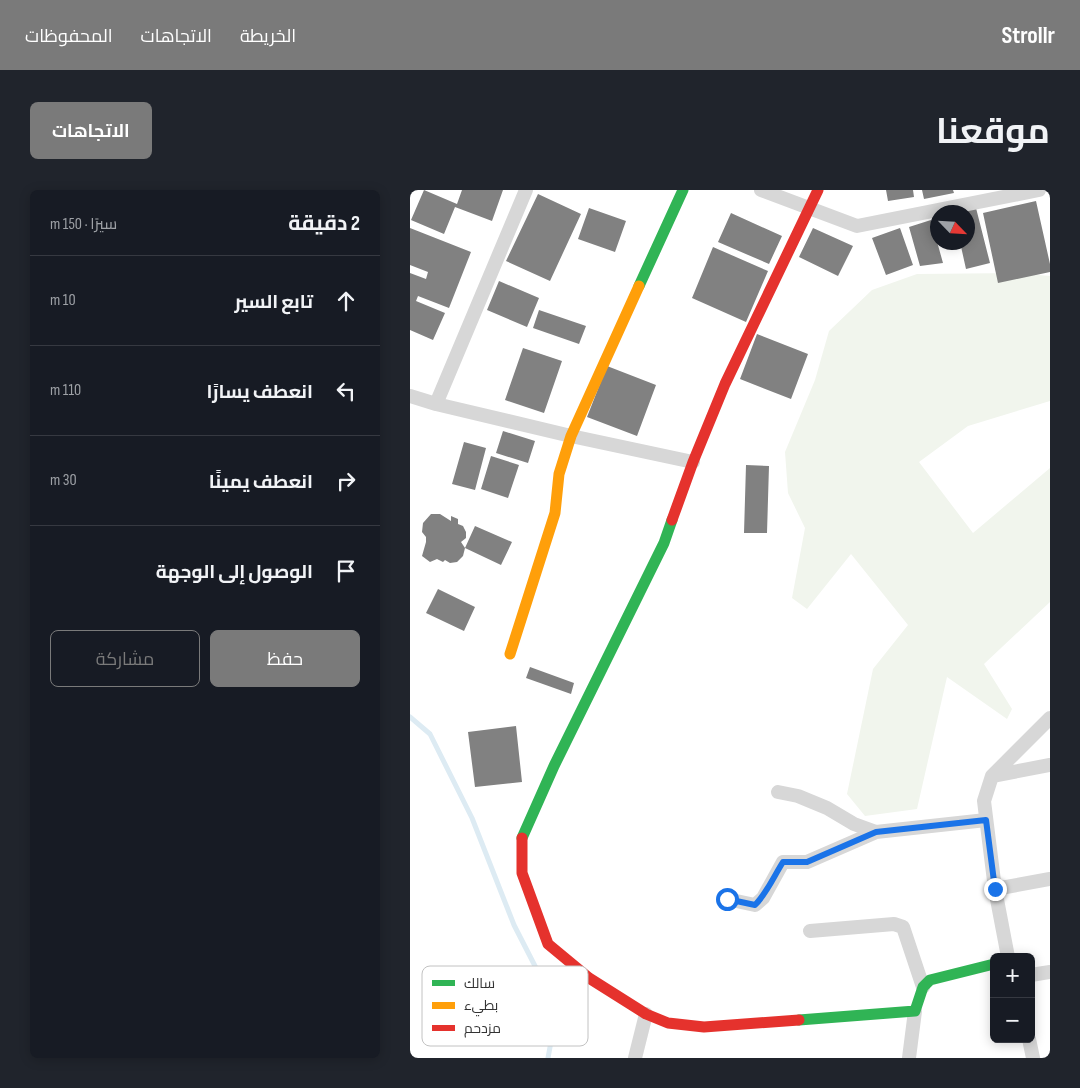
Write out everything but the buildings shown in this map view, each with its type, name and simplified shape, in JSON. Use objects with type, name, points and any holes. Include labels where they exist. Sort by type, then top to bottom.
[{"type":"street","points":[[436,404],[526,190]]},
{"type":"street","points":[[510,654],[555,513],[559,474],[571,436],[683,190]]},
{"type":"street","points":[[761,190],[857,226],[1039,190]]},
{"type":"street","points":[[575,966],[548,944],[530,901],[522,873],[522,839],[554,766],[664,543],[693,462],[725,384],[818,190]]},
{"type":"street","points":[[410,396],[571,436],[693,462]]},
{"type":"street","points":[[1007,953],[995,889],[984,801],[992,776],[1050,718]]},
{"type":"street","points":[[992,776],[1050,765]]},
{"type":"street","points":[[778,792],[798,796],[827,808],[854,824],[876,832]]},
{"type":"street","points":[[727,899],[755,905],[763,898],[783,862],[807,862],[876,832],[986,820]]},
{"type":"street","points":[[995,889],[1050,879]]},
{"type":"street","points":[[810,931],[894,924],[903,927],[923,987]]},
{"type":"street","points":[[909,1058],[915,1012],[923,987],[930,980],[990,965]]},
{"type":"street","points":[[1035,974],[1050,972]]},
{"type":"street","points":[[588,977],[646,1014],[668,1023],[704,1026],[915,1012]]},
{"type":"street","points":[[635,1058],[646,1014]]},
{"type":"street","points":[[1030,1043],[1033,1058]]},
{"type":"shaded area","points":[[1017,273],[1050,276],[1050,401],[968,426],[919,462],[973,533],[1050,468],[1050,602],[984,664],[1012,709],[1007,719],[947,677],[917,809],[865,816],[847,794],[873,669],[908,625],[851,554],[807,609],[792,598],[805,528],[788,493],[785,452],[815,380],[829,331],[872,290],[917,274]]},
{"type":"waterway","points":[[410,717],[430,734],[472,818],[514,925],[535,966]]},
{"type":"waterway","points":[[548,1058],[550,1046]]},
{"type":"traffic: fast","points":[[639,286],[683,190]]},
{"type":"traffic: fast","points":[[522,838],[554,766],[664,543],[672,520]]},
{"type":"traffic: fast","points":[[799,1020],[915,1011],[923,987],[930,980],[990,965]]},
{"type":"traffic: slow","points":[[510,654],[555,513],[559,474],[571,436],[639,286]]},
{"type":"traffic: jam","points":[[672,520],[725,384],[818,190]]},
{"type":"traffic: jam","points":[[522,838],[522,873],[548,944],[575,966]]},
{"type":"traffic: jam","points":[[588,977],[646,1014],[668,1023],[704,1027],[799,1020]]},
{"type":"route","points":[[727,899],[755,905],[763,898],[783,862],[807,862],[876,832],[986,820],[995,889]]}]
